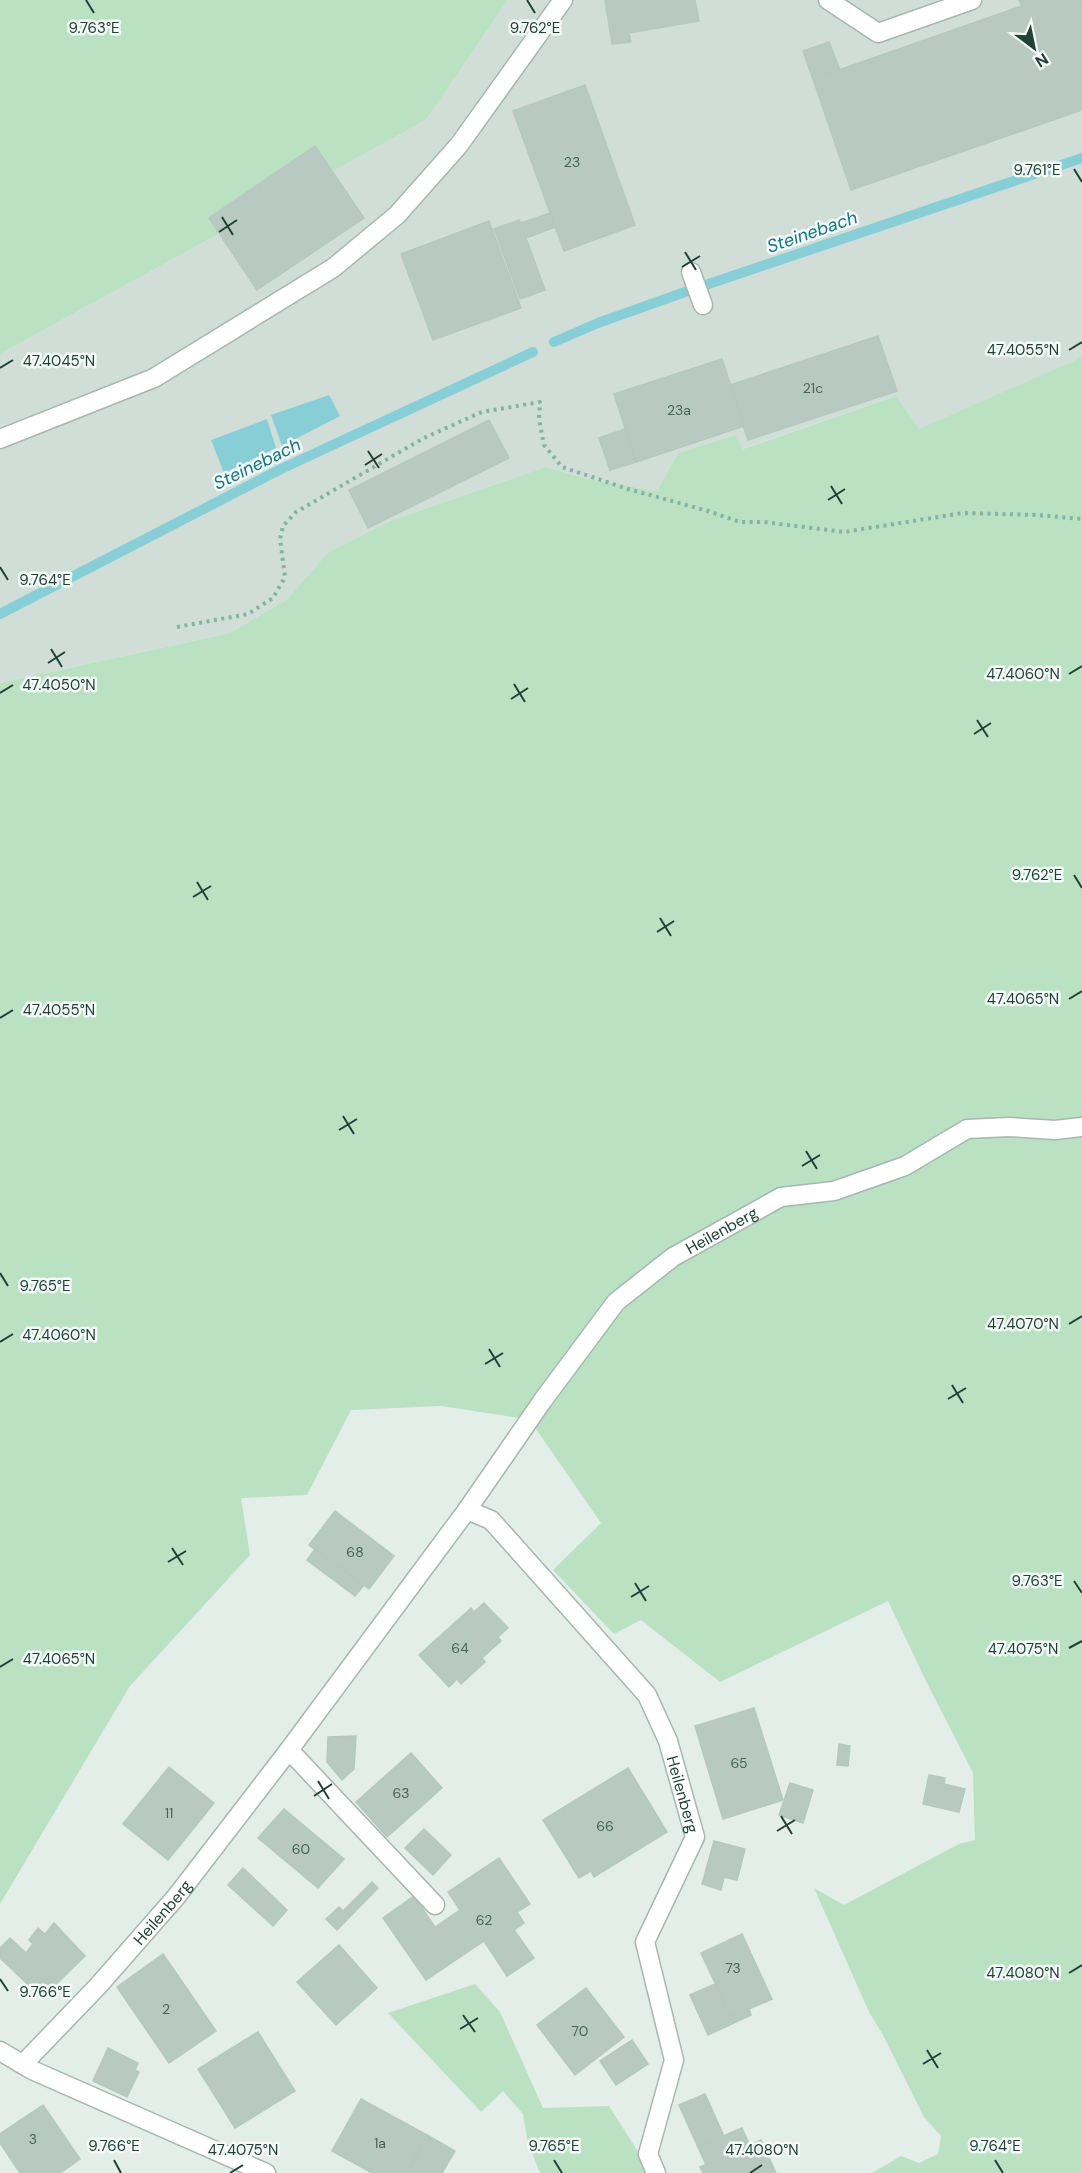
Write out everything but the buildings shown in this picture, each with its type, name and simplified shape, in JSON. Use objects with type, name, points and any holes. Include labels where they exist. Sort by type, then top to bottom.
[{"type":"street","points":[[0,439],[154,378],[333,268],[397,215],[459,145],[563,0]]},
{"type":"street","points":[[828,0],[878,33],[972,0]]},
{"type":"street","points":[[691,272],[703,305]]},
{"type":"street","name":"Heilenberg","points":[[28,2067],[176,1897],[289,1750],[467,1510],[543,1400],[616,1302],[673,1257],[781,1197],[834,1191],[905,1166],[967,1129],[1009,1127],[1055,1130],[1082,1127]]},
{"type":"street","name":"Heilenberg","points":[[467,1510],[491,1520],[647,1695],[668,1741],[695,1837],[645,1942],[674,2060],[648,2154],[656,2173]]},
{"type":"street","points":[[289,1750],[435,1905]]},
{"type":"street","points":[[0,2051],[28,2067],[266,2173]]},
{"type":"path","points":[[177,627],[248,615],[273,598],[285,578],[280,539],[283,526],[296,512],[424,438],[482,412],[540,402],[544,445],[562,467],[627,489],[699,508],[740,522],[764,522],[844,532],[963,513],[1082,519]]},
{"type":"shaded area","points":[[508,0],[1082,0],[1082,357],[918,430],[896,396],[742,449],[735,435],[678,453],[657,491],[589,479],[545,467],[393,520],[309,574],[286,600],[230,633],[0,683],[0,354],[426,120]]},
{"type":"green space","points":[[0,0],[508,0],[426,120],[0,354]]},
{"type":"green space","points":[[1082,357],[1082,2173],[872,2173],[901,2156],[919,2163],[938,2154],[941,2136],[924,2117],[869,2012],[814,1888],[844,1905],[959,1844],[975,1840],[973,1773],[888,1601],[720,1682],[641,1620],[614,1634],[553,1570],[601,1523],[536,1429],[519,1418],[441,1406],[351,1410],[307,1495],[241,1498],[250,1555],[130,1686],[0,1904],[0,683],[230,633],[286,600],[329,552],[393,520],[545,467],[589,479],[657,491],[678,453],[735,435],[743,449],[896,396],[919,429]]},
{"type":"green space","points":[[475,1984],[500,2012],[543,2108],[609,2106],[644,2161],[649,2173],[540,2173],[528,2143],[523,2114],[503,2091],[481,2112],[388,2013]]},
{"type":"water","points":[[329,395],[340,416],[282,446],[271,415]]},
{"type":"water","points":[[267,419],[276,448],[224,473],[211,440]]},
{"type":"waterway","name":"Steinebach","points":[[554,342],[598,323],[685,292],[1082,158]]},
{"type":"waterway","name":"Steinebach","points":[[0,614],[281,469],[533,352]]}]
